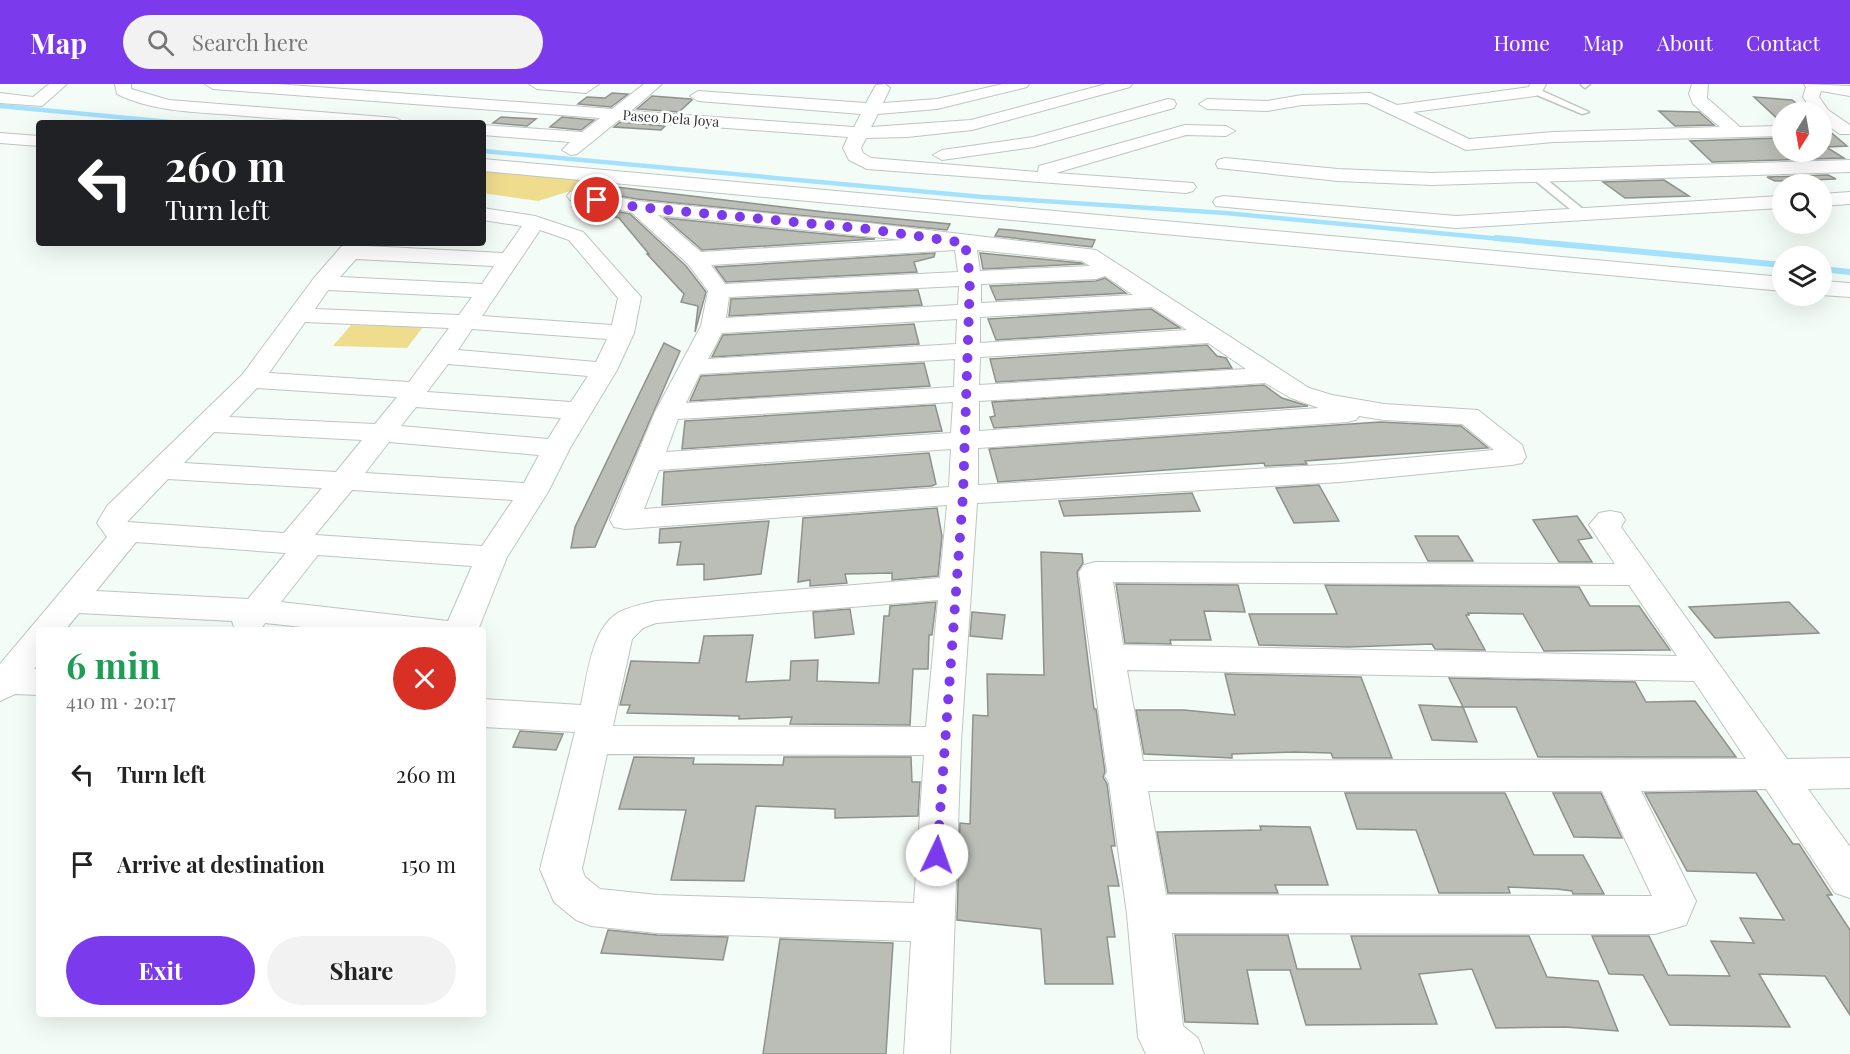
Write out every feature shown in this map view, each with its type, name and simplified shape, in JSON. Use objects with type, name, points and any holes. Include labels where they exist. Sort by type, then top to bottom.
[{"type":"street","name":"Paseo Dela Joya","points":[[213,84],[338,88],[615,114],[859,133],[907,132],[972,125],[1043,108],[1124,84]]},
{"type":"street","points":[[537,84],[586,88],[591,84]]},
{"type":"street","points":[[486,130],[578,144],[654,84]]},
{"type":"street","points":[[713,84],[698,96],[871,109],[938,104],[1021,84]]},
{"type":"street","points":[[1700,84],[1696,94],[1699,100],[1735,132]]},
{"type":"street","points":[[1814,102],[1811,97],[1813,84],[1850,90]]},
{"type":"street","points":[[0,86],[54,87]]},
{"type":"street","points":[[24,112],[54,87]]},
{"type":"street","points":[[860,87],[891,88],[871,109],[852,148],[855,156],[867,163],[1186,187]]},
{"type":"street","points":[[1394,110],[1537,87]]},
{"type":"street","points":[[291,114],[338,88]]},
{"type":"street","points":[[118,90],[138,98],[169,105],[361,120]]},
{"type":"street","points":[[0,98],[36,122]]},
{"type":"street","points":[[1207,104],[1267,106],[1289,101],[1370,98],[1466,145],[1525,138],[1772,131]]},
{"type":"street","points":[[867,163],[973,153],[1034,142],[1168,104]]},
{"type":"street","points":[[1043,108],[1089,126],[1132,147],[1150,164],[1159,185]]},
{"type":"street","points":[[1832,120],[1848,130]]},
{"type":"street","points":[[1023,176],[1132,147],[1185,130],[1226,132]]},
{"type":"street","points":[[1832,131],[1848,130]]},
{"type":"street","points":[[0,138],[36,141]]},
{"type":"street","points":[[973,153],[996,174]]},
{"type":"street","points":[[1226,164],[1403,178],[1850,166]]},
{"type":"street","points":[[486,165],[1772,283]]},
{"type":"street","points":[[1248,167],[1266,205]]},
{"type":"street","points":[[577,196],[637,207],[723,213],[965,243],[1088,255],[1300,393],[1327,402],[1384,412]]},
{"type":"street","points":[[1832,199],[1850,198]]},
{"type":"street","points":[[1223,202],[1456,222],[1585,216],[1772,203]]},
{"type":"street","points":[[637,207],[696,259],[719,291],[713,326],[694,367],[668,412],[648,462],[625,520],[963,495],[1340,473],[1512,457],[1512,451],[1469,416],[1384,412],[648,462]]},
{"type":"street","points":[[723,213],[761,255]]},
{"type":"street","points":[[462,627],[491,557],[533,492],[556,447],[604,370],[622,333],[630,297],[576,236],[535,222],[486,214]]},
{"type":"street","points":[[249,620],[345,481],[467,322],[535,222]]},
{"type":"street","points":[[806,223],[837,252]]},
{"type":"street","points":[[696,259],[965,243]]},
{"type":"street","points":[[927,1054],[943,741],[963,495],[970,278],[965,243]]},
{"type":"street","points":[[491,557],[128,532],[118,531],[112,523],[118,513],[251,380],[270,358],[322,283],[354,248],[449,249],[510,260]]},
{"type":"street","points":[[719,291],[1112,271]]},
{"type":"street","points":[[322,283],[489,291]]},
{"type":"street","points":[[1832,289],[1850,290]]},
{"type":"street","points":[[713,326],[1159,300]]},
{"type":"street","points":[[298,315],[467,322],[622,333]]},
{"type":"street","points":[[694,367],[1212,336]]},
{"type":"street","points":[[441,356],[604,370]]},
{"type":"street","points":[[668,412],[1270,375]]},
{"type":"street","points":[[251,380],[579,411]]},
{"type":"street","points":[[209,424],[382,433],[556,447]]},
{"type":"street","points":[[159,471],[533,492]]},
{"type":"street","points":[[1610,519],[1604,525],[1636,575],[1705,669],[1850,880]]},
{"type":"street","points":[[48,627],[128,532]]},
{"type":"street","points":[[1181,1054],[1161,1037],[1148,915],[1124,776],[1109,657],[1095,572],[1636,575]]},
{"type":"street","points":[[933,923],[657,915],[591,907],[569,889],[561,869],[618,632],[632,619],[656,612],[955,588]]},
{"type":"street","points":[[69,601],[249,620],[381,627]]},
{"type":"street","points":[[11,683],[36,644]]},
{"type":"street","points":[[1109,657],[1705,669]]},
{"type":"street","points":[[486,713],[594,730],[943,741]]},
{"type":"street","points":[[1124,776],[1614,776],[1774,772],[1850,773]]},
{"type":"street","points":[[1148,915],[1655,915],[1671,912],[1675,901],[1614,776]]},
{"type":"lane","points":[[1537,87],[1585,111],[1570,115]]},
{"type":"lane","points":[[1536,176],[1585,216]]},
{"type":"shaded area","points":[[486,162],[601,172],[588,182],[596,183],[538,201],[486,193]]},
{"type":"shaded area","points":[[351,325],[423,327],[407,348],[333,346]]},
{"type":"building","points":[[612,93],[628,94],[611,107],[578,104],[587,97],[605,98]]},
{"type":"building","points":[[652,96],[692,100],[679,112],[637,109]]},
{"type":"building","points":[[1754,97],[1795,102],[1772,102],[1772,114]]},
{"type":"building","points":[[1659,111],[1699,112],[1714,125],[1675,126]]},
{"type":"building","points":[[501,117],[536,119],[527,126],[493,123]]},
{"type":"building","points":[[562,117],[594,120],[581,130],[550,127]]},
{"type":"building","points":[[620,122],[665,126],[661,130],[614,127]]},
{"type":"building","points":[[1832,133],[1847,146],[1832,147]]},
{"type":"building","points":[[1772,138],[1772,160],[1712,162],[1690,141]]},
{"type":"building","points":[[1832,151],[1844,158],[1832,158]]},
{"type":"building","points":[[1664,180],[1689,196],[1625,198],[1603,182]]},
{"type":"building","points":[[600,185],[825,212],[950,224],[947,230],[637,199],[593,191]]},
{"type":"building","points":[[578,204],[630,214],[686,266],[706,292],[695,332],[698,306],[681,302],[684,294],[647,254],[649,254],[619,218],[573,207]]},
{"type":"building","points":[[665,218],[875,239],[702,250]]},
{"type":"building","points":[[999,229],[1095,240],[1092,247],[995,236]]},
{"type":"building","points":[[935,253],[934,257],[914,262],[917,272],[726,282],[715,267]]},
{"type":"building","points":[[980,253],[1081,263],[1083,264],[983,269]]},
{"type":"building","points":[[1105,278],[1126,293],[996,300],[990,286],[1096,281]]},
{"type":"building","points":[[918,290],[922,305],[729,316],[731,299]]},
{"type":"building","points":[[1151,309],[1180,328],[996,340],[988,319]]},
{"type":"building","points":[[914,324],[919,344],[712,357],[723,335]]},
{"type":"building","points":[[664,343],[680,351],[595,547],[571,548],[575,527]]},
{"type":"building","points":[[1207,345],[1217,356],[1226,358],[1232,368],[996,382],[990,359]]},
{"type":"building","points":[[924,363],[930,386],[690,401],[701,376]]},
{"type":"building","points":[[1264,385],[1282,398],[1308,406],[994,428],[990,417],[995,416],[992,402]]},
{"type":"building","points":[[935,405],[942,431],[682,449],[685,421]]},
{"type":"building","points":[[1380,422],[1461,426],[1488,448],[1305,461],[1307,464],[1265,466],[1264,463],[998,482],[989,449]]},
{"type":"building","points":[[929,453],[936,484],[932,486],[662,505],[664,472]]},
{"type":"building","points":[[1319,485],[1339,521],[1294,523],[1276,488]]},
{"type":"building","points":[[1192,493],[1200,511],[1064,516],[1059,501]]},
{"type":"building","points":[[937,508],[942,536],[938,576],[892,580],[892,573],[845,574],[847,583],[810,586],[810,580],[798,582],[803,518]]},
{"type":"building","points":[[1577,516],[1592,538],[1578,540],[1592,562],[1559,562],[1533,520]]},
{"type":"building","points":[[769,521],[761,574],[704,580],[704,564],[677,565],[681,542],[659,543],[660,529]]},
{"type":"building","points":[[1415,536],[1458,536],[1473,561],[1428,561]]},
{"type":"building","points":[[1041,552],[1082,554],[1083,563],[1077,572],[1094,709],[1096,709],[1105,772],[1103,777],[1107,784],[1115,846],[1111,846],[1119,886],[1108,886],[1115,937],[1107,937],[1113,984],[1045,984],[1041,929],[957,920],[960,823],[970,824],[973,715],[988,716],[987,674],[1044,675]]},
{"type":"building","points":[[1116,584],[1238,585],[1245,612],[1204,611],[1211,640],[1170,640],[1171,644],[1125,643]]},
{"type":"building","points":[[1325,585],[1579,587],[1590,606],[1639,606],[1670,650],[1544,651],[1523,614],[1468,613],[1469,615],[1466,615],[1485,650],[1435,649],[1432,644],[1349,647],[1259,645],[1249,614],[1337,614]]},
{"type":"building","points":[[936,602],[932,635],[929,635],[928,669],[913,669],[910,725],[790,724],[792,717],[739,719],[739,716],[627,713],[630,705],[620,705],[631,661],[699,663],[704,636],[753,635],[746,682],[790,680],[791,661],[818,660],[817,681],[879,683],[884,616],[889,616],[890,606]]},
{"type":"building","points":[[1789,602],[1819,633],[1715,638],[1689,607]]},
{"type":"building","points":[[850,609],[854,634],[815,638],[813,612]]},
{"type":"building","points":[[972,612],[1005,615],[1002,639],[970,636]]},
{"type":"building","points":[[1225,674],[1361,677],[1392,758],[1333,758],[1331,753],[1295,752],[1232,754],[1232,758],[1144,754],[1136,710],[1184,710],[1235,715]]},
{"type":"building","points":[[1449,678],[1635,682],[1646,702],[1695,701],[1736,757],[1538,757],[1516,707],[1463,707]]},
{"type":"building","points":[[1419,705],[1463,707],[1477,742],[1432,740]]},
{"type":"building","points":[[520,731],[563,734],[556,750],[513,747]]},
{"type":"building","points":[[634,757],[694,758],[693,764],[783,765],[784,757],[911,757],[912,782],[920,782],[918,816],[835,818],[835,809],[756,806],[744,881],[671,880],[686,810],[619,809]]},
{"type":"building","points":[[1756,791],[1793,844],[1799,844],[1832,895],[1827,895],[1850,930],[1850,1015],[1825,976],[1759,974],[1790,1027],[1670,1025],[1643,975],[1609,974],[1592,936],[1649,936],[1668,975],[1730,976],[1711,941],[1754,943],[1740,918],[1784,920],[1756,873],[1687,871],[1645,793]]},
{"type":"building","points":[[1345,793],[1505,793],[1534,855],[1583,855],[1604,894],[1573,894],[1572,891],[1557,889],[1508,887],[1510,893],[1439,893],[1416,830],[1357,829]]},
{"type":"building","points":[[1553,793],[1601,793],[1622,838],[1574,837]]},
{"type":"building","points":[[1260,826],[1310,827],[1328,885],[1275,885],[1278,893],[1168,893],[1157,832],[1261,830]]},
{"type":"building","points":[[608,930],[657,935],[728,937],[723,960],[601,953]]},
{"type":"building","points":[[1175,935],[1288,935],[1297,969],[1361,969],[1351,936],[1529,936],[1547,977],[1598,981],[1618,1031],[1565,1027],[1496,1028],[1472,969],[1419,974],[1437,1024],[1306,1025],[1290,970],[1247,970],[1258,1024],[1185,1022]]},
{"type":"building","points":[[780,939],[893,943],[886,1054],[763,1054]]},
{"type":"waterway","points":[[0,106],[149,120]]},
{"type":"waterway","points":[[486,151],[983,197],[1225,213],[1512,240]]},
{"type":"waterway","points":[[1496,238],[1772,264]]},
{"type":"waterway","points":[[1832,270],[1850,272]]},
{"type":"route","points":[[597,200],[637,207],[723,213],[868,229],[965,243],[970,278],[963,495],[943,741],[937,855]]}]
